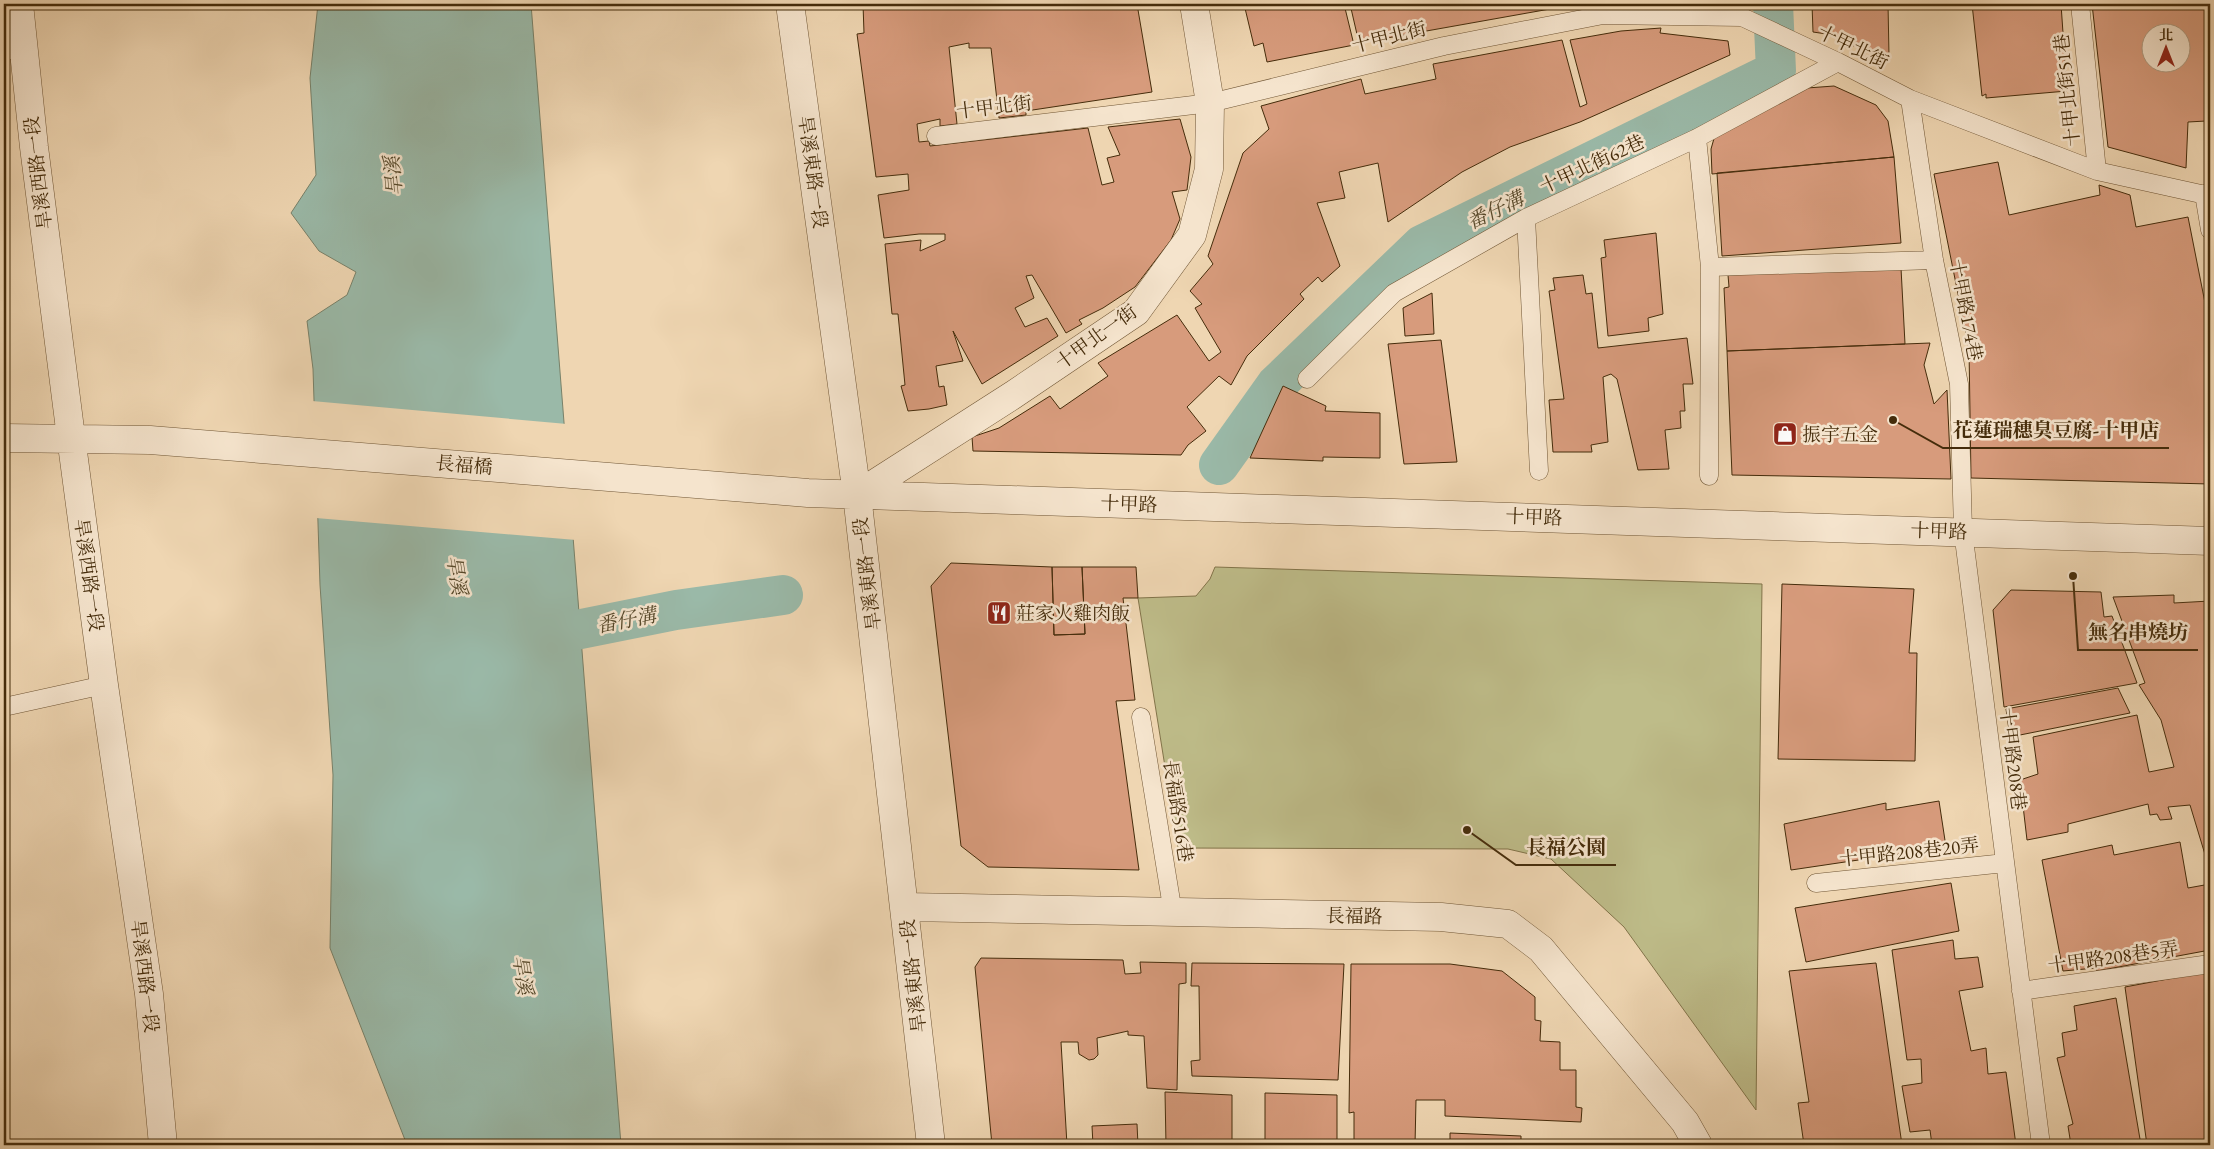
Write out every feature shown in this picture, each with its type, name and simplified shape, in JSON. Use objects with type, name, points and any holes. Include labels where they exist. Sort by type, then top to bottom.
[{"type":"street","name":"旱溪西路一段","points":[[19,4],[14,50],[35,156],[104,685],[149,994],[163,1145]]},
{"type":"street","name":"旱溪東路一段","points":[[790,4],[857,494],[931,1145]]},
{"type":"street","name":"十甲北一街","points":[[857,494],[1013,395],[1136,312],[1192,235],[1209,169],[1210,103],[1194,4]]},
{"type":"street","name":"長福橋","points":[[71,437],[150,440],[773,490],[857,494]]},
{"type":"street","points":[[4,438],[71,437]]},
{"type":"street","name":"十甲路","points":[[857,494],[2210,540]]},
{"type":"street","name":"長福路","points":[[905,907],[1441,917],[1508,924],[1541,950],[1685,1122],[1698,1145]]},
{"type":"lane","name":"十甲北街51巷","points":[[2080,4],[2097,171]]},
{"type":"lane","name":"十甲北街","points":[[936,136],[1210,103],[1444,46],[1602,15],[1742,17],[1838,62],[1910,99],[2097,171],[2207,195]]},
{"type":"lane","name":"十甲北街62巷","points":[[1307,379],[1394,293],[1526,218],[1698,138],[1838,62]]},
{"type":"lane","name":"十甲路174巷","points":[[1910,99],[1934,260],[1959,384],[1963,531]]},
{"type":"lane","points":[[1698,138],[1710,267],[1709,476]]},
{"type":"lane","points":[[2207,195],[2210,230]]},
{"type":"lane","points":[[1526,218],[1539,471]]},
{"type":"lane","points":[[1710,267],[1934,260]]},
{"type":"lane","name":"十甲路208巷","points":[[1963,531],[2041,1145]]},
{"type":"lane","points":[[4,707],[104,685]]},
{"type":"lane","name":"長福路516巷","points":[[1141,717],[1173,913]]},
{"type":"lane","name":"十甲路208巷20弄","points":[[1816,883],[2005,863]]},
{"type":"lane","name":"十甲路208巷5弄","points":[[2021,991],[2210,964]]},
{"type":"shaded area","points":[[1215,567],[1762,584],[1756,1110],[1624,927],[1551,859],[1508,849],[1178,848],[1138,598],[1196,596],[1210,579]]},
{"type":"water","name":"旱溪","points":[[318,4],[531,4],[621,1145],[407,1145],[330,948],[333,775],[320,585],[313,369],[307,321],[347,295],[356,272],[319,251],[291,213],[316,175],[310,78]]},
{"type":"pier","points":[[312,401],[567,424],[576,540],[316,518]]},
{"type":"building","points":[[863,4],[1137,4],[1152,92],[1026,111],[1026,115],[999,118],[991,48],[969,48],[969,43],[949,47],[957,124],[940,126],[940,119],[917,124],[919,142],[929,141],[930,146],[1088,128],[1102,185],[1114,182],[1107,158],[1120,155],[1108,127],[1180,119],[1191,157],[1187,190],[1172,192],[1180,219],[1171,240],[1135,287],[1103,308],[1079,320],[1082,324],[1066,333],[1032,275],[1026,276],[1034,298],[1015,308],[1025,327],[1047,318],[1058,336],[982,384],[953,331],[963,361],[936,366],[939,387],[944,386],[947,405],[929,409],[908,411],[901,386],[905,385],[898,314],[892,314],[885,244],[921,240],[920,251],[945,240],[945,234],[919,234],[884,238],[878,195],[909,190],[908,174],[876,177],[857,34],[864,33]]},
{"type":"building","points":[[1244,4],[1344,4],[1354,45],[1267,62],[1263,43],[1254,46]]},
{"type":"building","points":[[1350,4],[1578,4],[1359,43]]},
{"type":"building","points":[[1812,4],[1888,4],[1889,56],[1840,42],[1840,36],[1813,32]]},
{"type":"building","points":[[1972,4],[2061,4],[2067,91],[1986,98],[1986,94],[1982,96]]},
{"type":"building","points":[[2092,4],[2206,4],[2206,121],[2188,122],[2186,168],[2108,147]]},
{"type":"building","points":[[1661,28],[1660,33],[1728,41],[1730,55],[1580,122],[1510,147],[1462,172],[1388,222],[1378,163],[1339,172],[1345,198],[1317,203],[1340,266],[1322,282],[1318,277],[1300,294],[1304,299],[1247,356],[1231,385],[1219,376],[1187,407],[1206,431],[1188,445],[1181,455],[973,451],[972,437],[999,428],[1050,396],[1060,409],[1108,376],[1098,363],[1177,315],[1209,361],[1221,352],[1195,308],[1202,304],[1190,291],[1213,264],[1208,256],[1243,153],[1269,129],[1261,106],[1361,79],[1365,94],[1436,79],[1433,64],[1562,40],[1580,107],[1587,104],[1570,40],[1621,31]]},
{"type":"building","points":[[1834,86],[1876,105],[1888,121],[1894,157],[1712,174],[1711,149],[1715,135],[1807,88]]},
{"type":"building","points":[[1894,157],[1901,243],[1722,256],[1717,173]]},
{"type":"building","points":[[1998,162],[2009,215],[2100,195],[2099,185],[2130,195],[2136,227],[2188,217],[2210,328],[2210,484],[1971,478],[1969,349],[1934,174]]},
{"type":"building","points":[[1656,233],[1663,314],[1648,318],[1649,331],[1608,336],[1601,258],[1606,257],[1604,240]]},
{"type":"building","points":[[1901,268],[1905,344],[1727,351],[1724,288],[1729,287],[1728,275]]},
{"type":"building","points":[[1583,275],[1586,294],[1592,293],[1598,348],[1687,338],[1693,384],[1683,384],[1685,411],[1680,411],[1681,428],[1665,430],[1669,469],[1638,470],[1617,379],[1611,374],[1603,377],[1608,442],[1591,445],[1592,452],[1553,452],[1549,400],[1564,399],[1549,291],[1555,290],[1553,278]]},
{"type":"building","points":[[1432,293],[1434,334],[1405,336],[1403,308]]},
{"type":"building","points":[[1441,340],[1457,462],[1404,464],[1388,344]]},
{"type":"building","points":[[1930,343],[1924,365],[1934,404],[1947,390],[1951,479],[1732,475],[1727,351]]},
{"type":"building","points":[[1283,386],[1326,406],[1325,411],[1380,413],[1380,458],[1323,457],[1323,461],[1250,458]]},
{"type":"building","points":[[951,563],[1052,567],[1054,635],[1085,634],[1082,567],[1136,567],[1138,598],[1123,598],[1135,700],[1116,701],[1139,870],[988,867],[961,846],[931,586]]},
{"type":"building","points":[[1052,567],[1082,567],[1085,634],[1054,635]]},
{"type":"building","points":[[1782,584],[1914,589],[1909,653],[1917,653],[1915,761],[1778,759]]},
{"type":"building","points":[[2011,590],[2101,592],[2104,617],[2112,616],[2137,683],[2004,707],[1993,610]]},
{"type":"building","points":[[2174,595],[2174,603],[2210,601],[2210,871],[2190,805],[2168,807],[2172,819],[2160,820],[2157,814],[2150,815],[2148,804],[2068,824],[2068,832],[2027,840],[2020,780],[2038,774],[2033,737],[2137,715],[2149,772],[2174,767],[2161,720],[2139,685],[2145,683],[2113,597]]},
{"type":"building","points":[[2118,688],[2130,713],[2010,737],[2006,709]]},
{"type":"building","points":[[1939,801],[1946,847],[1791,870],[1784,824],[1886,803],[1886,810]]},
{"type":"building","points":[[2180,842],[2188,888],[2210,884],[2210,950],[2097,971],[2096,968],[2063,971],[2042,860],[2112,845],[2114,855]]},
{"type":"building","points":[[1951,883],[1959,931],[1806,962],[1795,908]]},
{"type":"building","points":[[1953,940],[1955,959],[1978,957],[1983,987],[1959,991],[1971,1051],[1986,1048],[1988,1074],[2006,1072],[2016,1145],[1932,1145],[1930,1130],[1910,1132],[1902,1086],[1922,1083],[1921,1059],[1907,1060],[1892,950]]},
{"type":"building","points":[[981,958],[1123,960],[1125,974],[1141,973],[1140,962],[1186,963],[1186,983],[1179,984],[1177,1090],[1147,1088],[1144,1036],[1128,1035],[1128,1031],[1097,1038],[1098,1055],[1094,1059],[1089,1060],[1079,1054],[1078,1042],[1061,1042],[1067,1145],[992,1145],[975,967]]},
{"type":"building","points":[[1192,963],[1344,964],[1338,1080],[1192,1076],[1191,1061],[1200,1060],[1199,986],[1191,986]]},
{"type":"building","points":[[1876,963],[1902,1145],[1804,1145],[1798,1103],[1809,1102],[1789,971]]},
{"type":"building","points":[[1351,964],[1450,964],[1502,971],[1535,997],[1535,1020],[1541,1021],[1540,1041],[1560,1042],[1560,1070],[1576,1070],[1576,1107],[1582,1108],[1581,1122],[1445,1116],[1445,1100],[1416,1100],[1415,1145],[1354,1145],[1354,1112],[1349,1113]]},
{"type":"building","points":[[2210,971],[2210,1145],[2147,1145],[2125,987]]},
{"type":"building","points":[[2116,998],[2141,1145],[2071,1145],[2068,1126],[2073,1124],[2057,1058],[2065,1056],[2062,1033],[2077,1030],[2074,1006]]},
{"type":"building","points":[[1165,1092],[1232,1095],[1232,1145],[1166,1145]]},
{"type":"building","points":[[1265,1093],[1337,1095],[1337,1145],[1265,1145]]},
{"type":"building","points":[[1137,1124],[1138,1145],[1093,1145],[1092,1126]]},
{"type":"building","points":[[1450,1133],[1521,1136],[1521,1145],[1450,1145]]},
{"type":"waterway","name":"番仔溝","points":[[1219,465],[1276,385],[1422,245],[1776,71],[1773,4]]},
{"type":"waterway","name":"番仔溝","points":[[526,640],[676,610],[783,595]]},
{"type":"place","name":"花蓮瑞穗臭豆腐-十甲店","points":[[1893,420]]},
{"type":"place","name":"振宇五金","points":[[1785,434]]},
{"type":"place","name":"無名串燒坊","points":[[2073,576]]},
{"type":"place","name":"莊家火雞肉飯","points":[[999,613]]},
{"type":"place","name":"長福公園","points":[[1467,830]]}]
